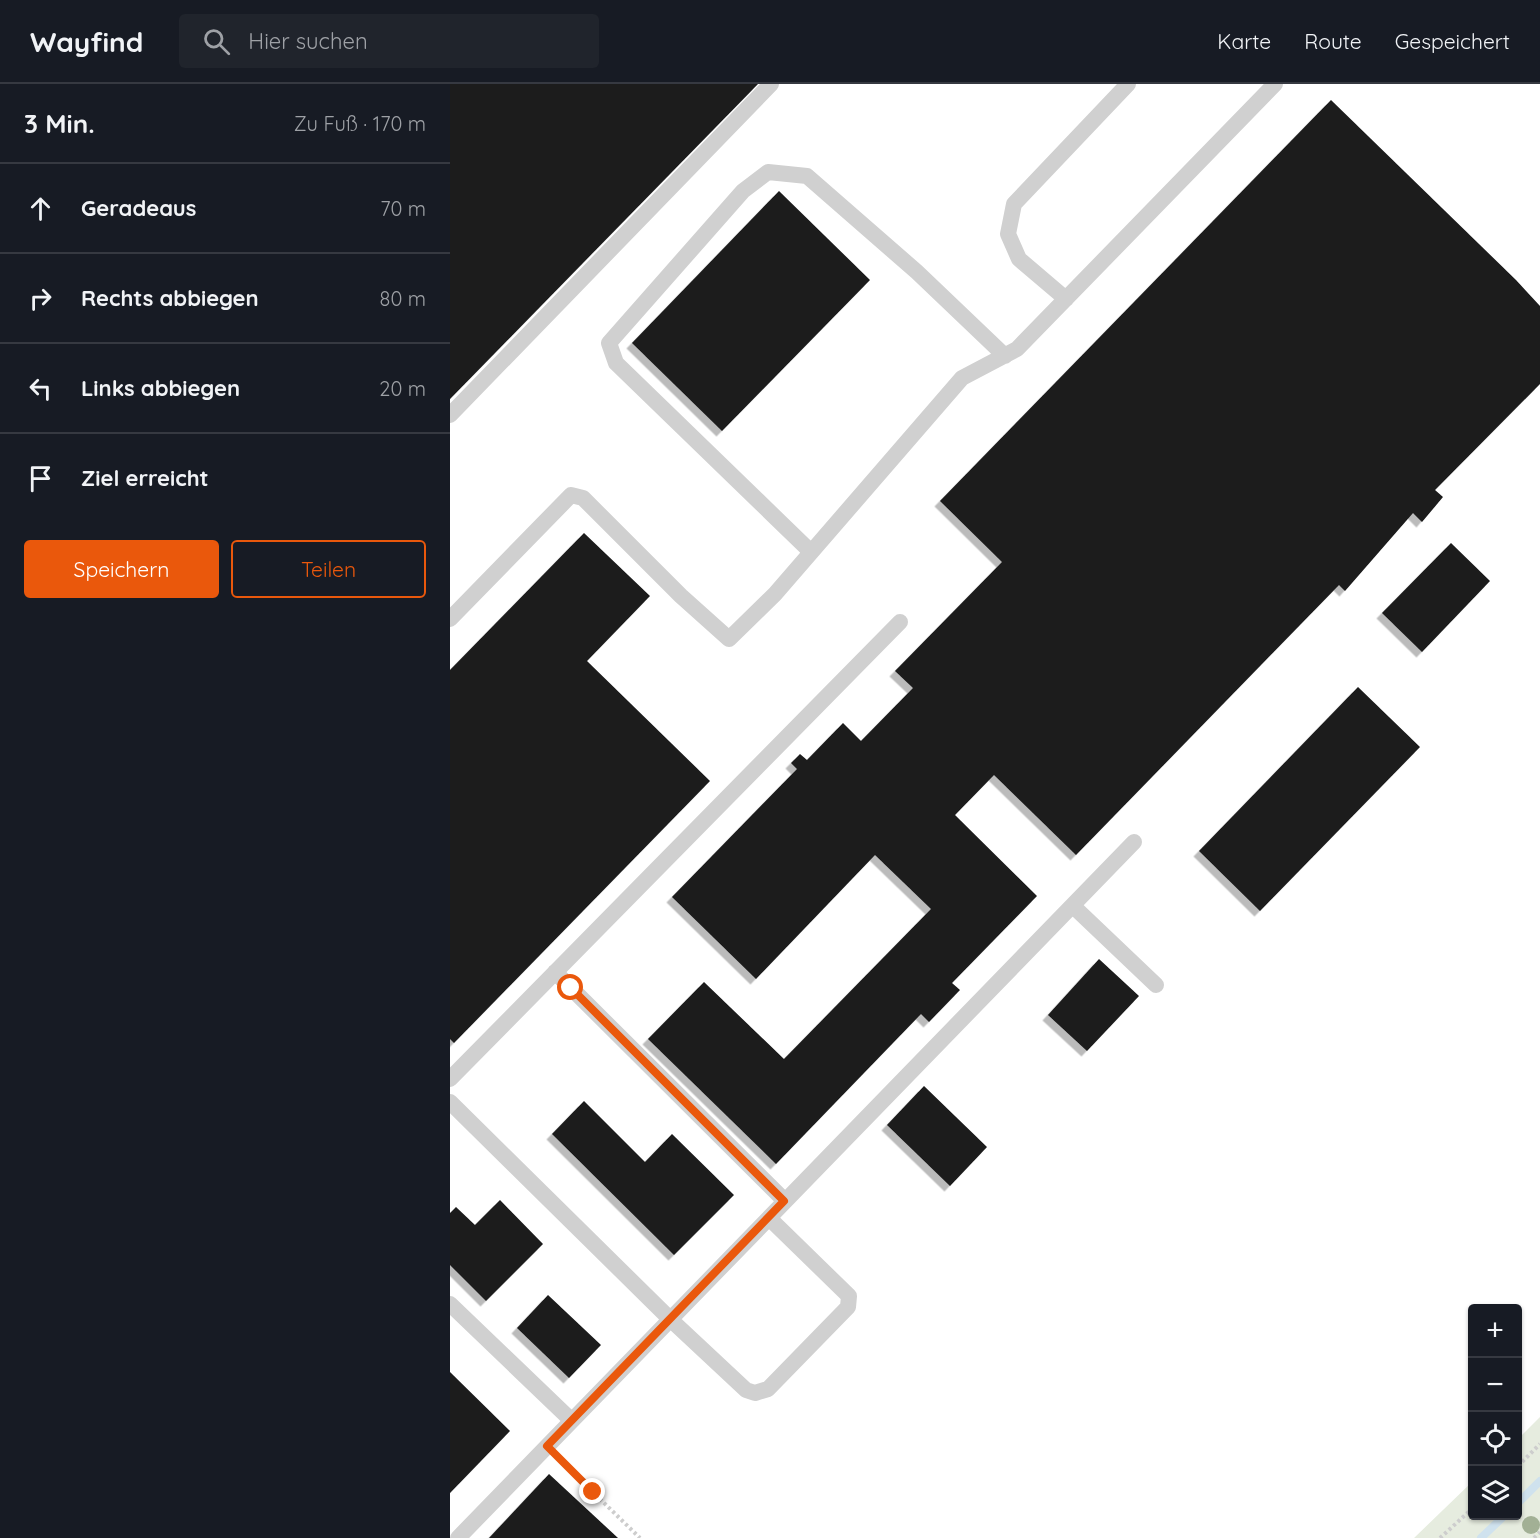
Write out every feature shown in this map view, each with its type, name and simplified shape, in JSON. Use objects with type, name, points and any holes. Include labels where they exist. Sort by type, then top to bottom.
[{"type":"lane","points":[[450,415],[771,84]]},
{"type":"lane","points":[[1066,299],[1019,259],[1008,234],[1014,204],[1128,84]]},
{"type":"lane","points":[[450,619],[571,495],[583,498],[681,596],[729,639],[775,594],[962,378],[1017,349],[1275,84]]},
{"type":"lane","points":[[811,552],[616,363],[609,343],[743,191],[768,172],[807,176],[917,272],[1005,356]]},
{"type":"lane","points":[[450,1079],[900,622]]},
{"type":"lane","points":[[458,1538],[1134,842]]},
{"type":"lane","points":[[1073,906],[1156,985]]},
{"type":"lane","points":[[555,972],[784,1201]]},
{"type":"lane","points":[[450,1102],[670,1318],[746,1390],[755,1393],[768,1389],[848,1307],[849,1296],[769,1218]]},
{"type":"lane","points":[[450,1304],[571,1420]]},
{"type":"path","points":[[1522,1462],[1540,1444]]},
{"type":"path","points":[[547,1446],[640,1538]]},
{"type":"path","points":[[1440,1538],[1468,1513]]},
{"type":"path","points":[[1534,1538],[1540,1532]]},
{"type":"shaded area","points":[[1540,1417],[1540,1538],[1414,1538],[1468,1486],[1468,1520],[1522,1520],[1522,1435]]},
{"type":"building","points":[[450,84],[758,84],[450,399]]},
{"type":"building","points":[[1331,100],[1540,306],[1540,384],[1435,490],[1443,497],[1422,522],[1413,513],[1345,591],[1339,585],[1076,855],[994,775],[955,815],[1037,896],[952,983],[960,990],[929,1022],[921,1014],[776,1164],[648,1039],[704,982],[784,1059],[931,909],[875,855],[756,979],[672,897],[797,769],[791,763],[800,754],[807,760],[843,723],[861,741],[913,688],[895,671],[1002,562],[940,501]]},
{"type":"building","points":[[779,191],[870,280],[722,431],[632,343]]},
{"type":"building","points":[[584,533],[650,596],[587,661],[710,781],[454,1043],[450,1039],[450,670]]},
{"type":"building","points":[[1451,543],[1490,581],[1422,652],[1382,613]]},
{"type":"building","points":[[1358,687],[1420,747],[1260,911],[1199,851]]},
{"type":"building","points":[[1099,959],[1139,996],[1087,1051],[1048,1015]]},
{"type":"building","points":[[924,1086],[987,1147],[950,1186],[887,1125]]},
{"type":"building","points":[[584,1101],[645,1162],[672,1134],[734,1195],[674,1255],[552,1134]]},
{"type":"building","points":[[500,1200],[543,1244],[486,1301],[450,1265],[450,1213],[456,1207],[475,1225]]},
{"type":"building","points":[[548,1295],[601,1345],[569,1378],[517,1328]]},
{"type":"building","points":[[450,1372],[510,1431],[450,1493]]},
{"type":"building","points":[[549,1474],[618,1538],[489,1538]]},
{"type":"waterway","points":[[1522,1499],[1540,1481]]},
{"type":"waterway","points":[[1481,1538],[1500,1520]]},
{"type":"route","points":[[571,988],[784,1201],[547,1446],[593,1492]]}]
